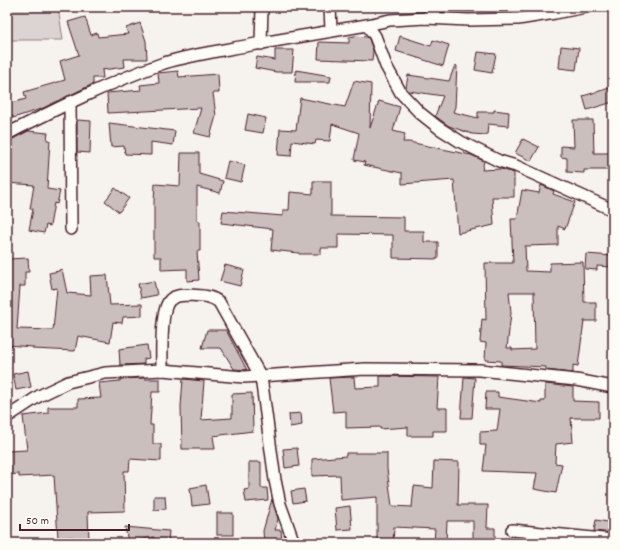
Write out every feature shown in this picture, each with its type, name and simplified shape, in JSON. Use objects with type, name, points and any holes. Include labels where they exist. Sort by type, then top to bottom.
[{"type":"street","points":[[261,44],[262,7]]},
{"type":"street","points":[[330,7],[331,30]]},
{"type":"street","points":[[426,18],[438,7]]},
{"type":"street","points":[[7,134],[70,102],[123,79],[165,63],[197,55],[390,20],[426,18],[468,20],[518,19],[556,14],[586,7]]},
{"type":"street","points":[[367,25],[375,36],[386,66],[401,93],[420,113],[439,128],[461,142],[493,158],[516,166],[613,210]]},
{"type":"street","points":[[70,102],[71,229]]},
{"type":"street","points":[[162,370],[164,316],[167,304],[175,297],[186,295],[209,296],[219,302],[261,377],[275,480],[280,504],[294,543]]},
{"type":"street","points":[[7,418],[39,396],[68,382],[105,373],[162,370],[261,377],[309,372],[365,369],[480,370],[576,380],[613,387]]},
{"type":"street","points":[[512,530],[613,540]]},
{"type":"shaded area","points":[[7,7],[58,7],[63,40],[7,40]]},
{"type":"building","points":[[85,17],[91,35],[97,33],[98,37],[128,34],[126,28],[140,23],[146,41],[147,59],[124,59],[125,67],[102,70],[103,78],[93,78],[93,84],[41,109],[13,118],[13,116],[7,117],[7,104],[26,99],[24,92],[65,80],[60,61],[79,55],[68,22]]},
{"type":"building","points":[[400,36],[431,46],[433,40],[449,45],[443,66],[396,51]]},
{"type":"building","points":[[349,37],[367,37],[369,39],[373,50],[372,61],[318,59],[319,42],[349,43]]},
{"type":"building","points":[[561,46],[579,48],[576,70],[559,68]]},
{"type":"building","points":[[275,50],[294,50],[292,72],[276,72],[255,68],[257,57],[275,60]]},
{"type":"building","points":[[478,52],[496,54],[492,73],[475,70]]},
{"type":"building","points":[[455,65],[457,66],[455,107],[453,112],[478,118],[478,112],[494,112],[494,110],[509,112],[508,126],[488,124],[487,135],[472,134],[449,126],[435,116],[443,96],[409,91],[406,88],[408,75],[449,81]]},
{"type":"building","points":[[296,70],[331,76],[330,82],[295,82]]},
{"type":"building","points":[[178,71],[179,77],[218,74],[219,93],[213,93],[216,116],[210,137],[194,133],[201,108],[108,113],[107,93],[141,90],[140,85],[159,83],[158,73]]},
{"type":"building","points":[[354,81],[371,84],[370,128],[379,101],[400,107],[393,131],[405,134],[403,142],[471,155],[484,161],[482,170],[501,169],[514,173],[514,197],[492,197],[494,225],[458,233],[454,180],[402,184],[402,173],[364,165],[365,162],[354,160],[359,133],[332,124],[330,141],[316,140],[315,144],[292,141],[291,156],[278,155],[280,129],[296,130],[300,98],[345,107]]},
{"type":"building","points":[[613,87],[613,102],[587,110],[583,96]]},
{"type":"building","points":[[248,114],[266,118],[263,133],[245,130]]},
{"type":"building","points":[[77,120],[91,121],[90,153],[77,152]]},
{"type":"building","points":[[573,120],[593,120],[594,153],[613,153],[613,170],[584,170],[584,173],[567,172],[567,158],[561,157],[561,146],[574,147]]},
{"type":"building","points":[[109,123],[175,131],[173,145],[151,142],[151,155],[125,154],[124,146],[111,147]]},
{"type":"building","points":[[28,131],[48,133],[47,140],[50,140],[47,189],[60,191],[57,204],[54,203],[50,226],[46,225],[44,233],[29,230],[33,209],[30,209],[34,185],[7,183],[7,157],[10,158],[11,140]]},
{"type":"building","points":[[523,139],[539,147],[531,161],[515,153]]},
{"type":"building","points":[[181,153],[199,153],[199,174],[223,181],[220,193],[197,187],[197,221],[200,221],[200,251],[197,251],[199,280],[187,281],[187,269],[161,270],[161,257],[154,257],[155,184],[180,186]]},
{"type":"building","points":[[228,161],[245,165],[241,182],[224,178]]},
{"type":"building","points":[[313,181],[331,181],[331,216],[404,217],[404,231],[424,231],[424,242],[438,242],[438,259],[393,258],[393,235],[338,234],[338,248],[321,248],[321,254],[299,254],[271,250],[273,229],[221,223],[223,211],[283,216],[283,210],[289,210],[290,192],[313,194]]},
{"type":"building","points":[[541,185],[554,191],[553,194],[575,202],[565,229],[558,226],[558,245],[525,246],[526,271],[550,272],[550,263],[583,262],[584,302],[596,302],[596,321],[584,321],[578,366],[573,365],[573,373],[546,370],[546,367],[501,365],[501,361],[485,360],[486,343],[480,342],[482,319],[486,320],[485,263],[513,263],[511,219],[517,219],[522,190],[539,193]],"holes":[[[509,292],[534,292],[535,349],[512,350],[512,348],[507,348],[511,313]]]},
{"type":"building","points":[[115,188],[129,198],[119,212],[105,201]]},
{"type":"building","points":[[586,254],[613,256],[613,267],[597,266],[597,270],[585,269]]},
{"type":"building","points":[[28,258],[29,272],[25,272],[25,286],[20,286],[17,329],[53,330],[57,288],[52,289],[49,273],[62,269],[67,293],[91,295],[90,276],[107,275],[110,305],[142,304],[142,316],[123,317],[122,323],[113,322],[110,342],[78,336],[75,351],[33,349],[33,347],[7,345],[7,259]]},
{"type":"building","points":[[225,265],[244,270],[240,286],[220,281]]},
{"type":"building","points":[[154,281],[157,295],[141,298],[138,284]]},
{"type":"building","points":[[207,330],[226,330],[247,370],[234,369],[221,348],[202,348]]},
{"type":"building","points":[[147,345],[149,358],[144,359],[144,364],[120,365],[119,349]]},
{"type":"building","points":[[28,371],[31,387],[16,390],[13,374]]},
{"type":"building","points":[[380,376],[439,377],[437,408],[447,408],[447,431],[433,431],[433,436],[408,436],[408,427],[380,429],[380,427],[346,428],[346,411],[333,412],[329,378],[354,377],[355,388],[380,387]]},
{"type":"building","points":[[464,377],[475,378],[472,418],[461,418]]},
{"type":"building","points":[[121,379],[160,379],[160,392],[152,392],[150,425],[153,425],[153,444],[161,444],[161,461],[130,459],[129,471],[124,471],[125,511],[88,512],[89,542],[73,543],[73,537],[58,538],[54,475],[19,477],[19,474],[7,475],[7,451],[27,450],[23,416],[48,413],[48,407],[78,407],[78,399],[101,398],[99,383],[120,381]]},
{"type":"building","points":[[183,379],[204,381],[201,420],[232,418],[232,394],[252,393],[253,431],[213,436],[215,449],[182,449],[181,406]]},
{"type":"building","points":[[545,384],[573,387],[573,401],[599,402],[599,418],[571,418],[573,442],[556,444],[555,463],[562,464],[556,493],[534,489],[537,473],[483,471],[486,445],[480,445],[480,432],[497,431],[500,409],[485,409],[486,392],[498,392],[498,397],[541,403],[541,401],[545,401]]},
{"type":"building","points":[[301,413],[302,425],[290,427],[289,414]]},
{"type":"building","points":[[297,448],[299,466],[285,468],[283,449]]},
{"type":"building","points":[[346,453],[387,453],[387,469],[392,506],[412,507],[414,486],[433,488],[434,461],[459,462],[458,505],[488,505],[487,528],[495,528],[495,543],[473,543],[473,521],[447,521],[446,543],[434,543],[435,529],[394,527],[393,543],[377,543],[377,497],[341,500],[340,475],[312,476],[312,459],[346,456]]},
{"type":"building","points":[[249,462],[261,462],[261,488],[267,488],[268,500],[246,502],[244,490],[249,489]]},
{"type":"building","points":[[206,485],[209,504],[192,506],[190,488]]},
{"type":"building","points":[[304,489],[306,501],[293,503],[291,491]]},
{"type":"building","points":[[154,496],[165,496],[166,509],[154,510]]},
{"type":"building","points":[[272,499],[278,519],[275,530],[281,530],[282,543],[264,543],[263,531]]},
{"type":"building","points":[[350,506],[352,529],[337,530],[335,508]]},
{"type":"building","points":[[217,513],[233,513],[233,535],[217,535]]},
{"type":"building","points":[[596,520],[613,523],[613,533],[594,531]]},
{"type":"building","points":[[125,527],[169,531],[168,543],[153,543],[154,537],[128,542]]}]
